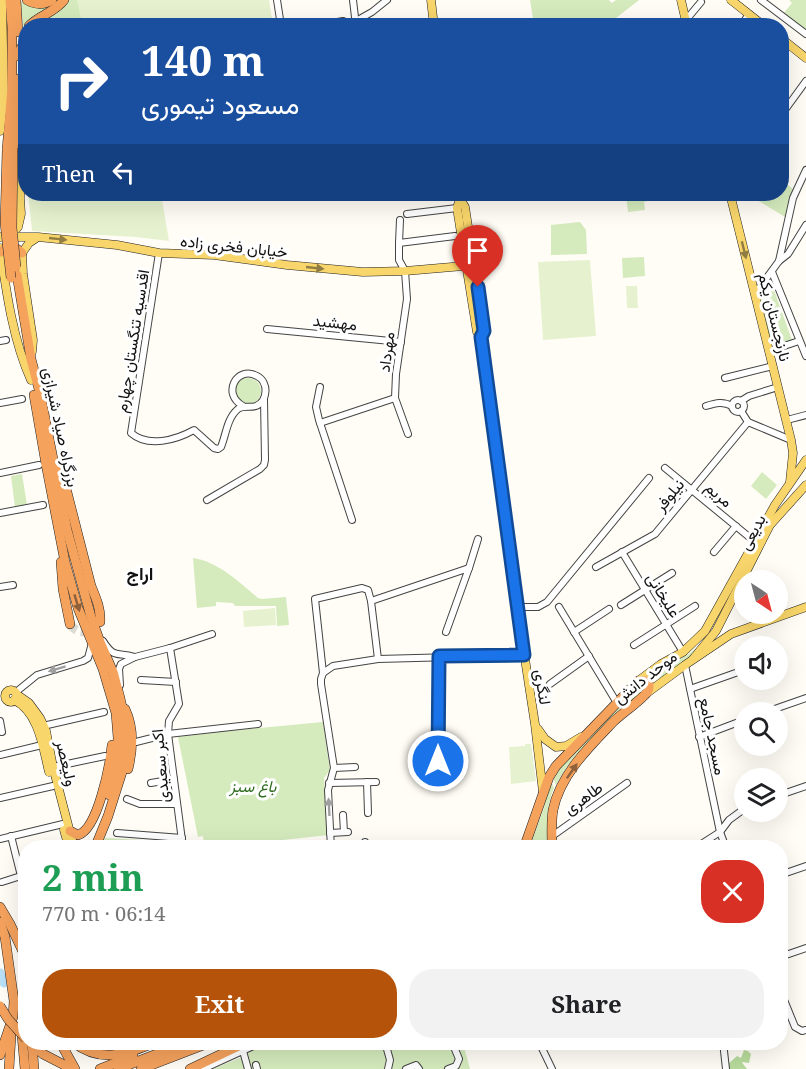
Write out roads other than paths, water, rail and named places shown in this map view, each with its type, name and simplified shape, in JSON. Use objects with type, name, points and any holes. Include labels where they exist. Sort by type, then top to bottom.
[{"type":"highway","name":"بزرگراه صیاد شیرازی","points":[[10,0],[18,93]]},
{"type":"highway","name":"بزرگراه صیاد شیرازی","points":[[16,0],[18,27],[14,54],[10,149],[14,277],[45,464],[62,544],[78,608],[103,669],[116,713],[118,772],[92,840]]},
{"type":"highway","points":[[27,0],[39,4],[52,0]]},
{"type":"highway","points":[[38,18],[56,8],[64,0]]},
{"type":"highway","points":[[14,54],[18,50]]},
{"type":"highway","name":"بزرگراه صیاد شیرازی","points":[[10,149],[18,108]]},
{"type":"highway","points":[[0,253],[9,245],[22,253]]},
{"type":"highway","name":"بزرگراه صیاد شیرازی","points":[[14,277],[67,530],[100,642],[120,698],[125,739],[108,816],[98,840]]},
{"type":"highway","points":[[62,544],[63,589],[70,624]]},
{"type":"highway","points":[[638,681],[648,682],[647,693]]},
{"type":"highway","name":"موحد دانش","points":[[527,840],[543,792],[556,766],[638,681]]},
{"type":"highway","name":"موحد دانش","points":[[552,840],[552,824],[557,797],[573,769],[598,738],[647,693]]},
{"type":"highway","points":[[104,840],[118,804],[129,764],[132,735],[129,718],[120,698]]},
{"type":"highway","points":[[66,828],[78,836],[83,834],[89,828],[96,812],[108,771],[116,713]]},
{"type":"highway","points":[[552,824],[556,840]]},
{"type":"highway","points":[[0,907],[18,942]]},
{"type":"highway","points":[[0,922],[5,937],[14,1001],[9,1069]]},
{"type":"highway","points":[[0,1006],[18,1030]]},
{"type":"highway","points":[[0,1055],[13,1017]]},
{"type":"highway","points":[[24,1050],[26,1069]]},
{"type":"highway","points":[[32,1050],[34,1069]]},
{"type":"highway","points":[[39,1050],[73,1069]]},
{"type":"highway","points":[[64,1050],[73,1069]]},
{"type":"highway","points":[[85,1050],[112,1056],[136,1050]]},
{"type":"highway","points":[[100,1069],[146,1050]]},
{"type":"highway","points":[[118,1069],[167,1050]]},
{"type":"highway","points":[[141,1069],[190,1050]]},
{"type":"highway","points":[[158,1069],[206,1050]]},
{"type":"highway","points":[[190,1069],[238,1050]]},
{"type":"main road","points":[[0,130],[4,94],[2,0]]},
{"type":"main road","points":[[431,0],[433,18]]},
{"type":"main road","points":[[681,0],[686,18]]},
{"type":"main road","points":[[731,0],[754,18]]},
{"type":"main road","points":[[789,45],[806,58]]},
{"type":"main road","points":[[4,94],[14,54]]},
{"type":"main road","points":[[0,221],[12,217],[19,201]]},
{"type":"main road","points":[[4,237],[18,227],[21,214],[20,201]]},
{"type":"main road","points":[[459,201],[457,208],[468,278],[477,332],[481,337],[484,331],[475,265],[462,201]]},
{"type":"main road","name":"نارنجستان یکم","points":[[732,201],[787,420],[793,453],[790,482]]},
{"type":"main road","name":"خیابان فخری زاده","points":[[4,237],[38,237],[117,245],[159,253],[214,255],[287,266],[363,272],[475,265]]},
{"type":"main road","points":[[31,359],[33,340],[22,253],[29,243],[38,237]]},
{"type":"main road","points":[[0,253],[10,307],[25,368],[31,380]]},
{"type":"main road","points":[[445,267],[461,271],[468,278]]},
{"type":"main road","name":"لنگری","points":[[481,337],[543,792]]},
{"type":"main road","name":"بدیعی","points":[[709,625],[775,505],[806,460]]},
{"type":"main road","name":"بدیعی","points":[[693,659],[716,631],[770,525],[806,485]]},
{"type":"main road","name":"موحد دانش","points":[[647,693],[731,634],[806,608]]},
{"type":"main road","name":"موحد دانش","points":[[638,681],[683,651],[700,637],[709,625]]},
{"type":"main road","points":[[654,669],[652,674],[655,679],[665,679]]},
{"type":"main road","points":[[2,696],[8,701],[16,696]]},
{"type":"main road","name":"ولیعصر","points":[[16,696],[29,703],[43,726],[68,840]]},
{"type":"main road","name":"ولیعصر","points":[[16,696],[37,727],[71,840]]},
{"type":"main road","points":[[535,724],[543,737],[556,747],[566,746],[588,733]]},
{"type":"street","points":[[277,0],[280,18]]},
{"type":"street","points":[[353,0],[355,18]]},
{"type":"street","points":[[363,18],[387,0]]},
{"type":"street","points":[[761,0],[785,18]]},
{"type":"street","points":[[690,18],[701,2]]},
{"type":"street","points":[[746,18],[749,14]]},
{"type":"street","points":[[789,21],[806,34]]},
{"type":"street","points":[[789,104],[806,81]]},
{"type":"street","points":[[779,261],[793,198],[806,171]]},
{"type":"street","points":[[407,214],[457,208]]},
{"type":"street","name":"مهرداد","points":[[400,220],[399,261],[405,271],[407,299],[396,374],[395,398],[408,434]]},
{"type":"street","points":[[755,294],[779,261],[788,254],[806,225]]},
{"type":"street","points":[[117,236],[117,245]]},
{"type":"street","points":[[399,243],[455,236]]},
{"type":"street","name":"اقدسیه تنگستان چهارم","points":[[159,253],[131,433],[137,438],[165,441],[194,430],[213,448],[218,449],[221,447],[230,419],[243,406]]},
{"type":"street","points":[[772,272],[806,356]]},
{"type":"street","name":"مهشید","points":[[267,329],[401,342]]},
{"type":"street","points":[[769,351],[799,341]]},
{"type":"street","points":[[725,378],[773,366]]},
{"type":"street","points":[[207,500],[264,465],[264,399],[266,394],[264,383],[256,375],[246,374],[236,379],[232,389],[234,400],[249,408],[260,404],[264,399]]},
{"type":"street","points":[[320,387],[316,407],[352,520]]},
{"type":"street","points":[[732,406],[736,400],[741,401],[749,396],[778,387]]},
{"type":"street","points":[[320,423],[395,398]]},
{"type":"street","points":[[0,403],[22,399]]},
{"type":"street","points":[[741,401],[744,406],[741,411]]},
{"type":"street","points":[[706,406],[718,402],[732,406],[734,411],[741,411]]},
{"type":"street","points":[[741,411],[748,422],[791,440]]},
{"type":"street","points":[[787,420],[806,415]]},
{"type":"street","name":"نیلوفر","points":[[596,567],[655,534],[748,422]]},
{"type":"street","points":[[0,472],[39,465]]},
{"type":"street","name":"مریم","points":[[666,468],[754,542]]},
{"type":"street","points":[[517,607],[538,607],[547,602],[649,478]]},
{"type":"street","points":[[0,513],[43,505]]},
{"type":"street","points":[[714,552],[736,526]]},
{"type":"street","points":[[446,633],[478,539]]},
{"type":"street","name":"علیخانی","points":[[622,552],[683,651]]},
{"type":"street","points":[[371,602],[469,568]]},
{"type":"street","points":[[621,605],[672,573]]},
{"type":"street","points":[[0,587],[13,585]]},
{"type":"street","points":[[330,840],[329,783],[334,768],[321,684],[323,673],[315,599],[362,588],[368,590],[378,658]]},
{"type":"street","points":[[634,645],[695,606]]},
{"type":"street","points":[[559,607],[617,703]]},
{"type":"street","points":[[574,632],[609,609]]},
{"type":"street","points":[[95,619],[109,650],[115,655],[135,657]]},
{"type":"street","points":[[120,698],[119,669],[121,664],[135,657],[212,634]]},
{"type":"street","points":[[16,696],[37,675],[88,658],[92,642]]},
{"type":"street","name":"اکبر سعیدی","points":[[170,648],[179,704],[169,721],[168,734],[182,838]]},
{"type":"street","points":[[323,673],[333,666],[378,658],[524,655]]},
{"type":"street","points":[[438,761],[439,656]]},
{"type":"street","points":[[550,684],[589,656]]},
{"type":"street","name":"مسجد جامع","points":[[685,665],[723,840]]},
{"type":"street","points":[[690,689],[734,674]]},
{"type":"street","points":[[141,680],[176,682]]},
{"type":"street","points":[[788,704],[806,698]]},
{"type":"street","points":[[43,726],[104,712]]},
{"type":"street","points":[[0,722],[2,732]]},
{"type":"street","points":[[136,742],[168,734],[258,724]]},
{"type":"street","points":[[699,737],[734,724]]},
{"type":"street","points":[[0,755],[42,745]]},
{"type":"street","points":[[53,767],[105,756]]},
{"type":"street","points":[[334,768],[355,767]]},
{"type":"street","points":[[151,783],[174,779]]},
{"type":"street","points":[[367,782],[368,813]]},
{"type":"street","points":[[329,783],[376,782]]},
{"type":"street","name":"طاهری","points":[[555,834],[627,783]]},
{"type":"street","points":[[0,798],[53,786]]},
{"type":"street","points":[[788,792],[806,786]]},
{"type":"street","points":[[127,799],[140,804],[177,804]]},
{"type":"street","points":[[330,833],[346,832],[344,815]]},
{"type":"street","points":[[708,840],[720,832],[734,816]]},
{"type":"street","points":[[0,839],[66,828]]},
{"type":"street","points":[[117,833],[182,838]]},
{"type":"street","points":[[11,836],[18,859]]},
{"type":"street","points":[[788,872],[806,866]]},
{"type":"street","points":[[2,882],[18,877]]},
{"type":"street","points":[[788,954],[806,948]]},
{"type":"street","points":[[788,1010],[795,1027],[801,1031],[806,1030]]},
{"type":"street","points":[[203,1069],[239,1050]]},
{"type":"street","points":[[245,1050],[248,1069]]},
{"type":"street","points":[[387,1050],[390,1060],[388,1069]]},
{"type":"street","points":[[455,1050],[463,1069]]},
{"type":"street","points":[[543,1050],[552,1069]]},
{"type":"street","points":[[724,1050],[726,1069]]},
{"type":"street","points":[[448,1069],[456,1066],[459,1059]]},
{"type":"street","points":[[406,1069],[416,1065],[419,1069]]},
{"type":"waterway","points":[[0,973],[4,983]]},
{"type":"tunnel","points":[[70,624],[80,632],[93,628]]},
{"type":"district","name":"اراج","points":[[140,573]]},
{"type":"park label","name":"باغ سبز","points":[[253,786]]}]
